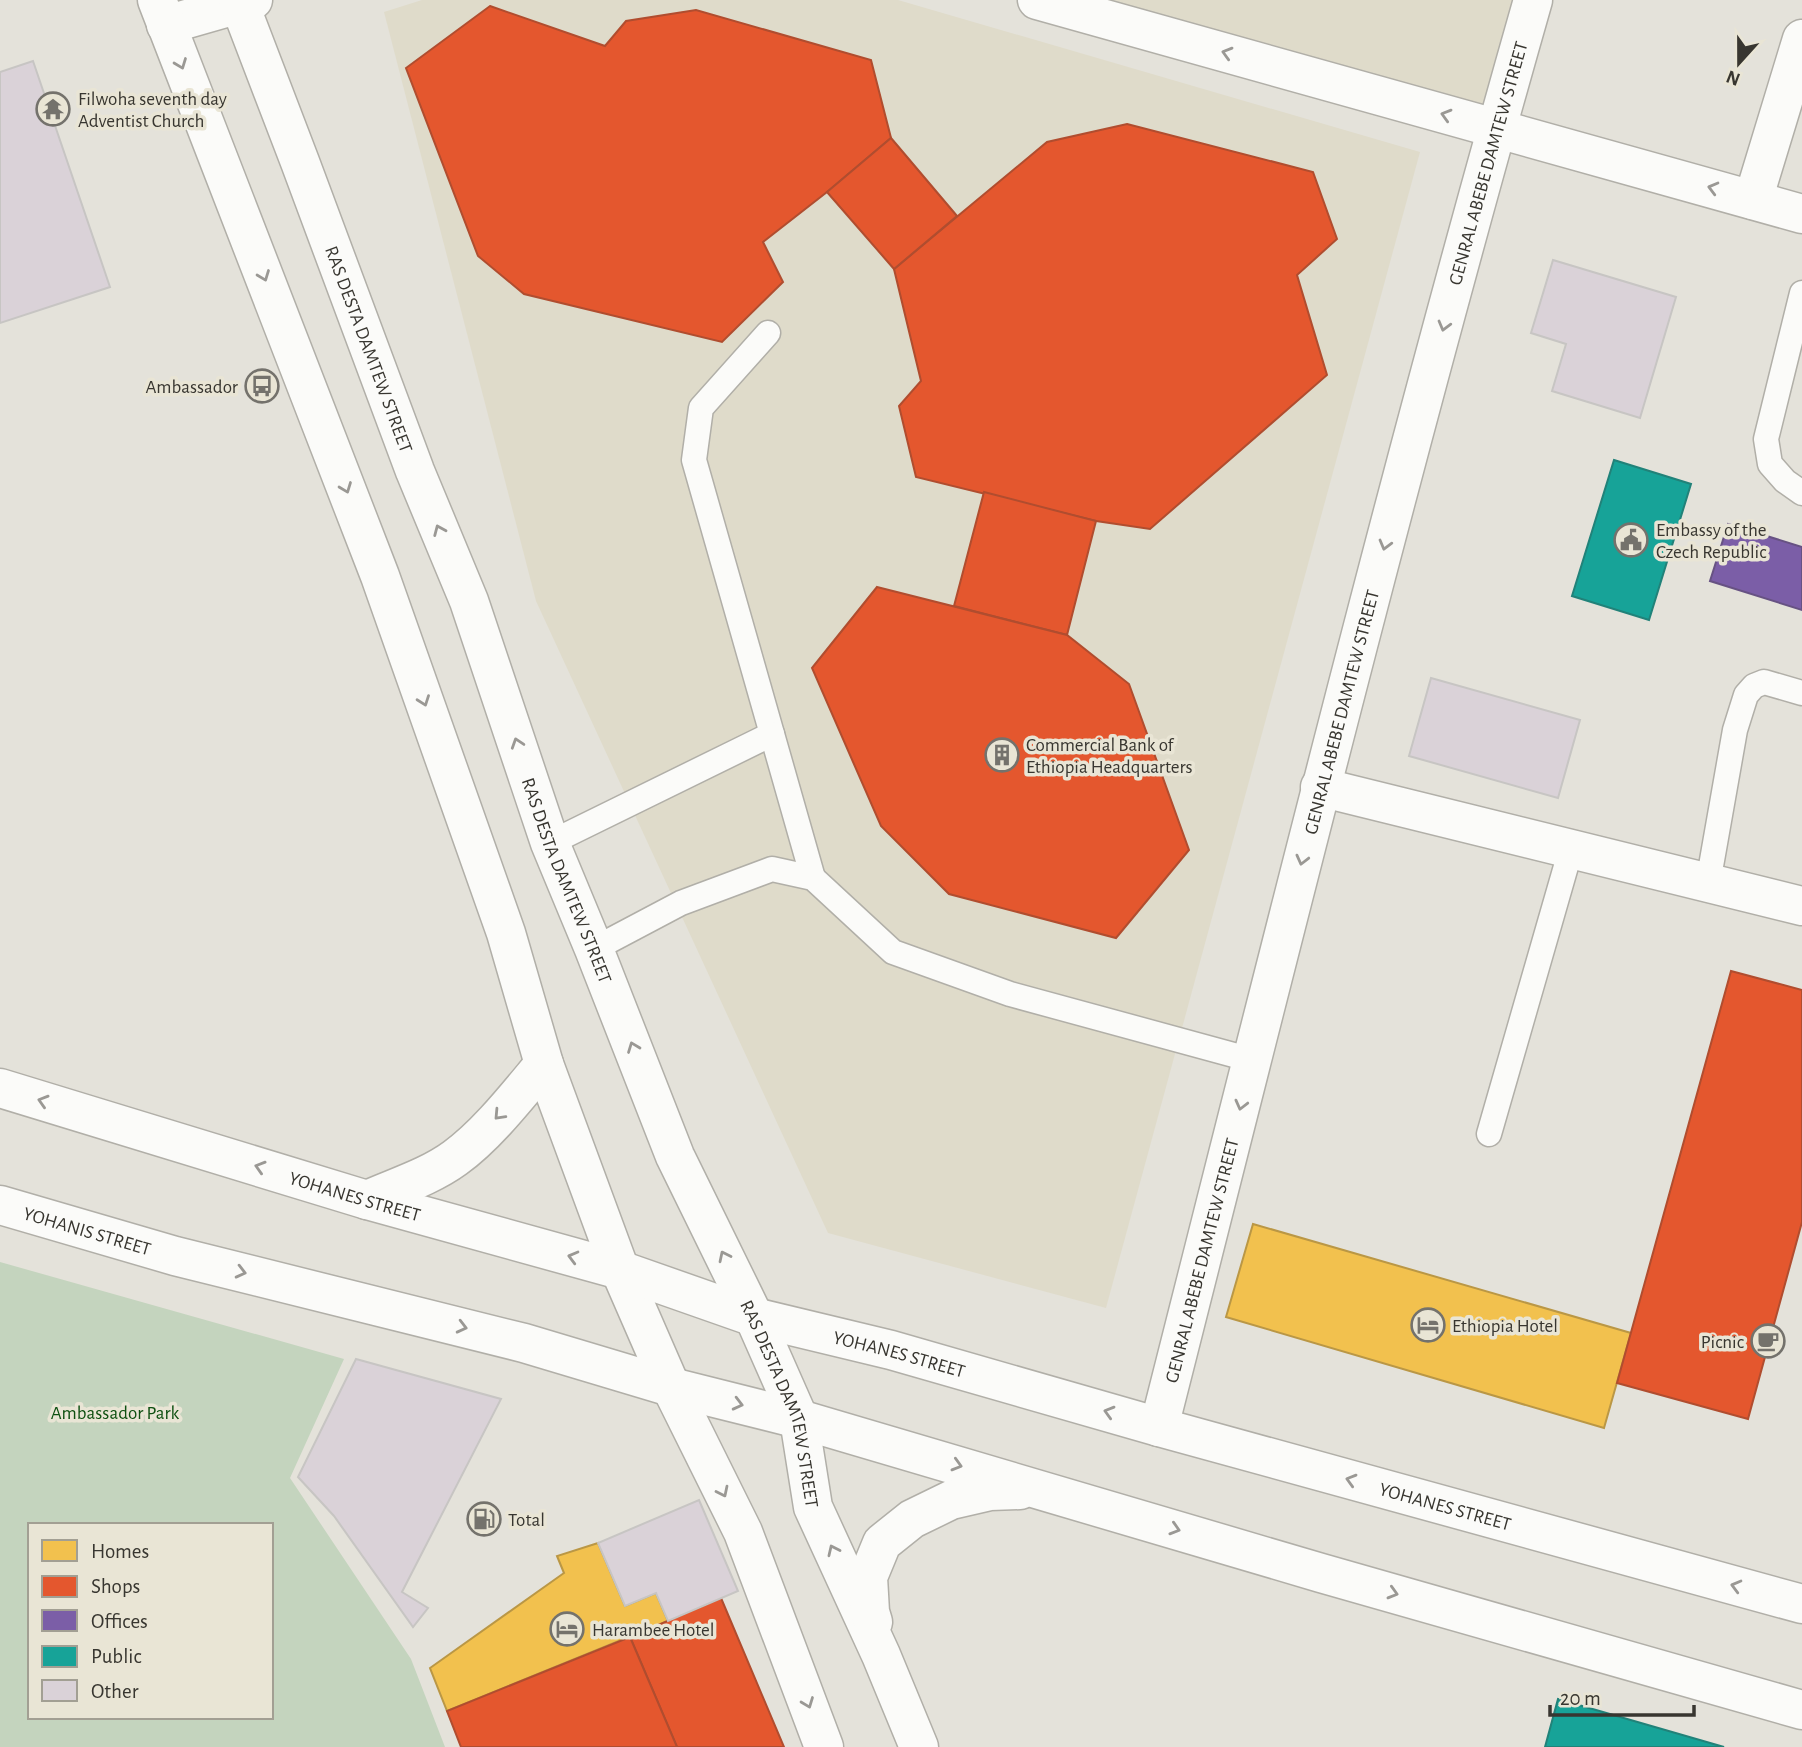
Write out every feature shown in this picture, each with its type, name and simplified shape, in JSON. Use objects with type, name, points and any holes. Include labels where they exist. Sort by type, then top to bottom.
[{"type":"main road","points":[[1037,0],[1802,214]]},
{"type":"main road","name":"GENRAL ABEBE DAMTEW STREET","points":[[1159,1426],[1320,787],[1533,0]]},
{"type":"main road","points":[[243,2],[162,12],[380,576],[506,933],[544,1064],[620,1270],[671,1387],[743,1532],[824,1747]]},
{"type":"main road","name":"RAS DESTA DAMTEW STREET","points":[[243,2],[415,471],[470,601],[550,843],[675,1156],[754,1317],[799,1419],[813,1507],[881,1655],[919,1747]]},
{"type":"main road","points":[[1754,200],[1802,39]]},
{"type":"main road","points":[[1320,787],[1802,906]]},
{"type":"main road","points":[[367,1200],[426,1174],[454,1158],[477,1138],[544,1064]]},
{"type":"main road","name":"YOHANES STREET","points":[[0,1088],[367,1200],[620,1270],[754,1317],[891,1350],[1802,1604]]},
{"type":"main road","name":"YOHANIS STREET","points":[[0,1205],[175,1256],[524,1343],[671,1387]]},
{"type":"main road","points":[[671,1387],[799,1419],[1321,1573],[1802,1710]]},
{"type":"main road","points":[[881,1655],[870,1612],[869,1577],[882,1544],[912,1519],[951,1500],[990,1491],[1043,1490]]},
{"type":"lane","points":[[1802,293],[1766,439],[1770,464],[1784,481],[1802,493]]},
{"type":"lane","points":[[768,333],[701,408],[694,460],[813,878]]},
{"type":"lane","points":[[1708,883],[1735,730],[1746,695],[1754,686],[1764,682],[1802,692]]},
{"type":"lane","points":[[550,843],[772,734]]},
{"type":"lane","points":[[1489,1134],[1571,849]]},
{"type":"lane","points":[[594,949],[681,902],[772,869],[813,878],[893,952],[1010,994],[1252,1060]]},
{"type":"shaded area","points":[[422,0],[898,0],[1420,152],[1106,1308],[828,1233],[536,601],[384,12]]},
{"type":"shaded area","points":[[1095,0],[1533,0],[1496,129]]},
{"type":"green space","name":"Ambassador Park","points":[[0,1262],[344,1359],[290,1478],[411,1659],[445,1747],[0,1747]]},
{"type":"building: Homes","name":"Ethiopia Hotel","points":[[1253,1224],[1631,1333],[1604,1428],[1226,1317]]},
{"type":"building: Homes","name":"Harambee Hotel","points":[[598,1543],[625,1606],[656,1593],[668,1621],[447,1711],[430,1668],[564,1573],[557,1556]]},
{"type":"building: Shops","points":[[490,6],[605,46],[626,21],[696,10],[871,60],[891,138],[763,242],[783,282],[722,342],[524,294],[478,256],[406,68]]},
{"type":"building: Shops","points":[[1127,124],[1313,172],[1337,239],[1297,275],[1327,375],[1150,529],[1096,521],[916,477],[899,406],[921,381],[894,269],[1047,142]]},
{"type":"building: Shops","points":[[891,138],[957,216],[894,269],[827,192]]},
{"type":"building: Shops","points":[[984,492],[1096,521],[1067,635],[954,606]]},
{"type":"building: Shops","name":"Commercial Bank of Ethiopia Headquarters","points":[[877,587],[1067,635],[1129,684],[1189,850],[1116,938],[949,894],[881,826],[812,668]]},
{"type":"building: Shops","points":[[1731,971],[1802,990],[1802,1222],[1748,1419],[1617,1383]]},
{"type":"building: Shops","points":[[721,1598],[784,1747],[677,1747],[630,1637]]},
{"type":"building: Shops","points":[[630,1637],[677,1747],[461,1747],[447,1711]]},
{"type":"building: Offices","points":[[1728,524],[1802,547],[1802,610],[1710,581]]},
{"type":"building: Public","name":"Embassy of the Czech Republic","points":[[1614,460],[1691,484],[1649,620],[1572,596]]},
{"type":"building: Public","points":[[1558,1699],[1724,1747],[1545,1747]]},
{"type":"building: Other","points":[[33,61],[110,287],[0,323],[0,72]]},
{"type":"building: Other","points":[[1553,260],[1676,297],[1640,418],[1552,391],[1566,344],[1531,333]]},
{"type":"building: Other","points":[[1431,678],[1580,720],[1558,798],[1409,756]]},
{"type":"building: Other","points":[[356,1359],[501,1399],[402,1592],[428,1608],[413,1627],[334,1516],[298,1477]]},
{"type":"building: Other","points":[[699,1500],[738,1591],[668,1621],[656,1593],[625,1606],[598,1543]]},
{"type":"place","name":"Filwoha seventh day Adventist Church","points":[[53,109]]},
{"type":"place","name":"Ambassador","points":[[262,386]]},
{"type":"place","name":"Embassy of the Czech Republic","points":[[1631,540]]},
{"type":"place","name":"Commercial Bank of Ethiopia Headquarters","points":[[1002,755]]},
{"type":"place","name":"Ethiopia Hotel","points":[[1428,1325]]},
{"type":"place","name":"Picnic","points":[[1768,1341]]},
{"type":"place","name":"Total","points":[[484,1519]]},
{"type":"place","name":"Harambee Hotel","points":[[567,1629]]}]
